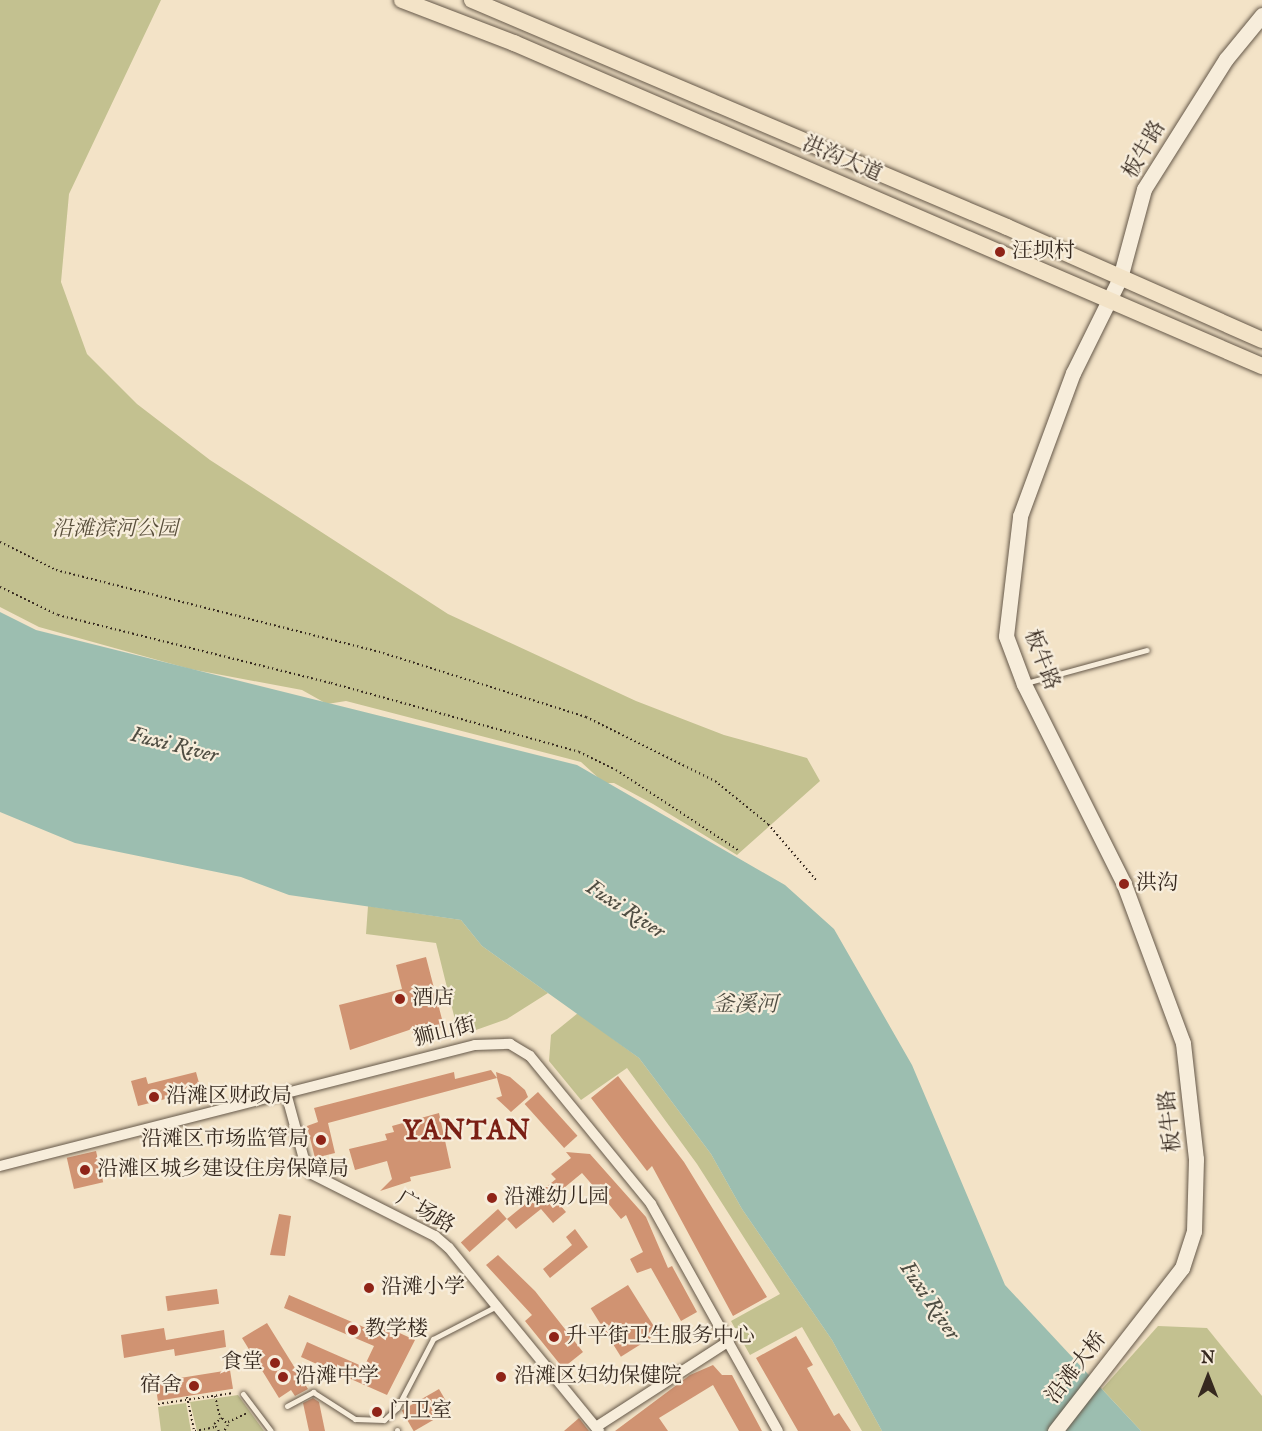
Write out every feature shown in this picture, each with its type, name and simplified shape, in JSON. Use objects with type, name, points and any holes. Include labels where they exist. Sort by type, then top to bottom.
[{"type":"main road","name":"洪沟大道","points":[[402,0],[514,43],[1262,366]]},
{"type":"main road","name":"洪沟大道","points":[[472,0],[1262,339]]},
{"type":"main road","name":"板牛路","points":[[1133,1330],[1182,1268],[1194,1231],[1196,1159],[1183,1043],[1124,884],[1024,684],[1006,636],[1020,516],[1073,373],[1120,278],[1144,189],[1226,58],[1262,15]]},
{"type":"main road","name":"沿滩大桥","points":[[1055,1431],[1133,1330]]},
{"type":"street","name":"狮山街","points":[[0,1166],[489,1042],[521,1049],[651,1204],[778,1431]]},
{"type":"street","name":"广场路","points":[[286,1093],[305,1163],[312,1174],[435,1236],[497,1306],[597,1429]]},
{"type":"street","points":[[597,1429],[729,1341]]},
{"type":"lane","points":[[1024,684],[1147,651]]},
{"type":"lane","points":[[287,1406],[313,1392],[355,1419],[384,1420],[396,1408],[433,1339],[497,1306]]},
{"type":"lane","points":[[243,1394],[271,1431]]},
{"type":"path","points":[[0,542],[56,570],[383,653],[586,717],[715,781],[768,824],[816,880]]},
{"type":"path","points":[[0,587],[58,615],[331,683],[579,752],[616,770],[738,850]]},
{"type":"path","points":[[158,1404],[233,1393]]},
{"type":"path","points":[[215,1396],[220,1418],[215,1427]]},
{"type":"path","points":[[187,1398],[194,1431],[215,1427]]},
{"type":"path","points":[[224,1431],[228,1422],[254,1410]]},
{"type":"path","points":[[220,1418],[228,1422]]},
{"type":"path","points":[[215,1427],[219,1431]]},
{"type":"green space","name":"沿滩滨河公园","points":[[0,0],[161,0],[69,194],[61,282],[87,354],[137,404],[210,460],[448,614],[636,701],[724,735],[807,758],[820,781],[737,855],[653,804],[614,783],[604,783],[581,762],[346,701],[327,704],[302,690],[190,669],[39,627],[0,607]]},
{"type":"green space","points":[[368,906],[461,920],[482,946],[548,993],[507,1019],[459,1036],[436,943],[366,934]]},
{"type":"green space","points":[[578,1013],[639,1058],[711,1154],[742,1209],[832,1340],[882,1431],[862,1431],[802,1327],[750,1355],[731,1321],[780,1294],[697,1164],[627,1068],[581,1100],[549,1061],[551,1035]]},
{"type":"green space","points":[[1158,1326],[1207,1328],[1262,1396],[1262,1431],[1141,1431],[1102,1389]]},
{"type":"green space","points":[[238,1395],[264,1431],[197,1431],[190,1402]]},
{"type":"green space","points":[[186,1403],[191,1431],[161,1431],[158,1407]]},
{"type":"water","name":"釜溪河","points":[[0,612],[36,630],[577,765],[785,885],[834,929],[912,1065],[1005,1285],[1141,1431],[882,1431],[832,1340],[742,1209],[711,1154],[639,1058],[482,946],[461,920],[289,895],[241,877],[75,843],[0,812]]},
{"type":"building","name":"酒店","points":[[426,957],[444,1027],[413,1035],[412,1029],[350,1050],[339,1005],[402,989],[396,965]]},
{"type":"building","points":[[491,1070],[497,1078],[328,1123],[335,1153],[315,1158],[307,1126],[318,1122],[314,1108],[454,1072],[455,1079]]},
{"type":"building","name":"沿滩区财政局","points":[[196,1072],[201,1090],[138,1106],[131,1081],[146,1077],[148,1084]]},
{"type":"building","points":[[496,1072],[510,1077],[525,1090],[528,1097],[511,1112],[496,1098],[502,1096]]},
{"type":"building","points":[[618,1076],[684,1162],[767,1297],[733,1316],[652,1166],[647,1171],[591,1098]]},
{"type":"building","points":[[538,1092],[577,1136],[564,1148],[525,1104]]},
{"type":"building","points":[[439,1113],[451,1168],[410,1177],[411,1181],[380,1191],[392,1179],[387,1161],[355,1170],[349,1149],[387,1140],[385,1134],[394,1132],[392,1126]]},
{"type":"building","name":"沿滩区城乡建设住房保障局","points":[[96,1151],[103,1182],[74,1189],[67,1158]]},
{"type":"building","points":[[566,1152],[590,1154],[646,1217],[668,1268],[672,1266],[697,1312],[681,1321],[651,1268],[637,1273],[630,1259],[643,1252],[626,1215],[621,1219],[607,1202],[612,1198],[601,1184],[595,1188],[582,1173],[553,1197],[566,1212],[553,1223],[541,1209],[516,1229],[507,1219],[556,1179],[551,1174],[571,1158]]},
{"type":"building","points":[[498,1209],[507,1219],[470,1252],[461,1242]]},
{"type":"building","points":[[279,1214],[291,1216],[285,1256],[270,1255]]},
{"type":"building","points":[[575,1229],[588,1247],[550,1278],[543,1269],[572,1245],[566,1237]]},
{"type":"building","points":[[498,1255],[535,1291],[583,1352],[563,1368],[525,1321],[532,1315],[486,1265]]},
{"type":"building","points":[[628,1285],[658,1333],[621,1357],[591,1308]]},
{"type":"building","name":"宿舍","points":[[217,1289],[219,1304],[168,1311],[166,1296]]},
{"type":"building","points":[[289,1295],[380,1334],[384,1326],[415,1340],[387,1395],[301,1357],[307,1342],[364,1367],[374,1346],[284,1308]]},
{"type":"building","name":"食堂","points":[[267,1323],[308,1389],[295,1396],[291,1390],[279,1398],[242,1338]]},
{"type":"building","points":[[164,1328],[166,1340],[224,1330],[226,1347],[175,1356],[174,1349],[124,1358],[121,1335]]},
{"type":"building","points":[[796,1336],[813,1365],[807,1368],[834,1416],[839,1413],[851,1431],[798,1431],[756,1358]]},
{"type":"building","points":[[713,1365],[722,1375],[732,1375],[762,1431],[739,1431],[713,1385],[659,1418],[668,1431],[615,1431],[690,1375]]},
{"type":"building","name":"宿舍","points":[[230,1370],[233,1389],[158,1401],[155,1382]]},
{"type":"building","points":[[439,1389],[451,1410],[414,1431],[402,1410]]},
{"type":"building","points":[[313,1398],[319,1402],[325,1431],[309,1431],[303,1403]]},
{"type":"building","points":[[579,1418],[589,1431],[564,1431]]},
{"type":"place","name":"汪坝村","points":[[1000,252]]},
{"type":"place","name":"洪沟","points":[[1124,884]]},
{"type":"place","name":"酒店","points":[[400,999]]},
{"type":"place","name":"沿滩区财政局","points":[[154,1097]]},
{"type":"place","name":"沿滩区市场监管局","points":[[321,1140]]},
{"type":"place","name":"沿滩区城乡建设住房保障局","points":[[85,1170]]},
{"type":"place","name":"沿滩幼儿园","points":[[492,1198]]},
{"type":"place","name":"沿滩小学","points":[[369,1288]]},
{"type":"place","name":"教学楼","points":[[353,1330]]},
{"type":"place","name":"升平街卫生服务中心","points":[[554,1337]]},
{"type":"place","name":"食堂","points":[[275,1363]]},
{"type":"place","name":"沿滩中学","points":[[283,1377]]},
{"type":"place","name":"沿滩区妇幼保健院","points":[[501,1377]]},
{"type":"place","name":"宿舍","points":[[194,1386]]},
{"type":"place","name":"门卫室","points":[[377,1412]]},
{"type":"district","name":"YANTAN","points":[[467,1133]]},
{"type":"water label","name":"Fuxi River","points":[[174,746]]},
{"type":"water label","name":"Fuxi River","points":[[625,910]]},
{"type":"water label","name":"Fuxi River","points":[[929,1301]]}]
